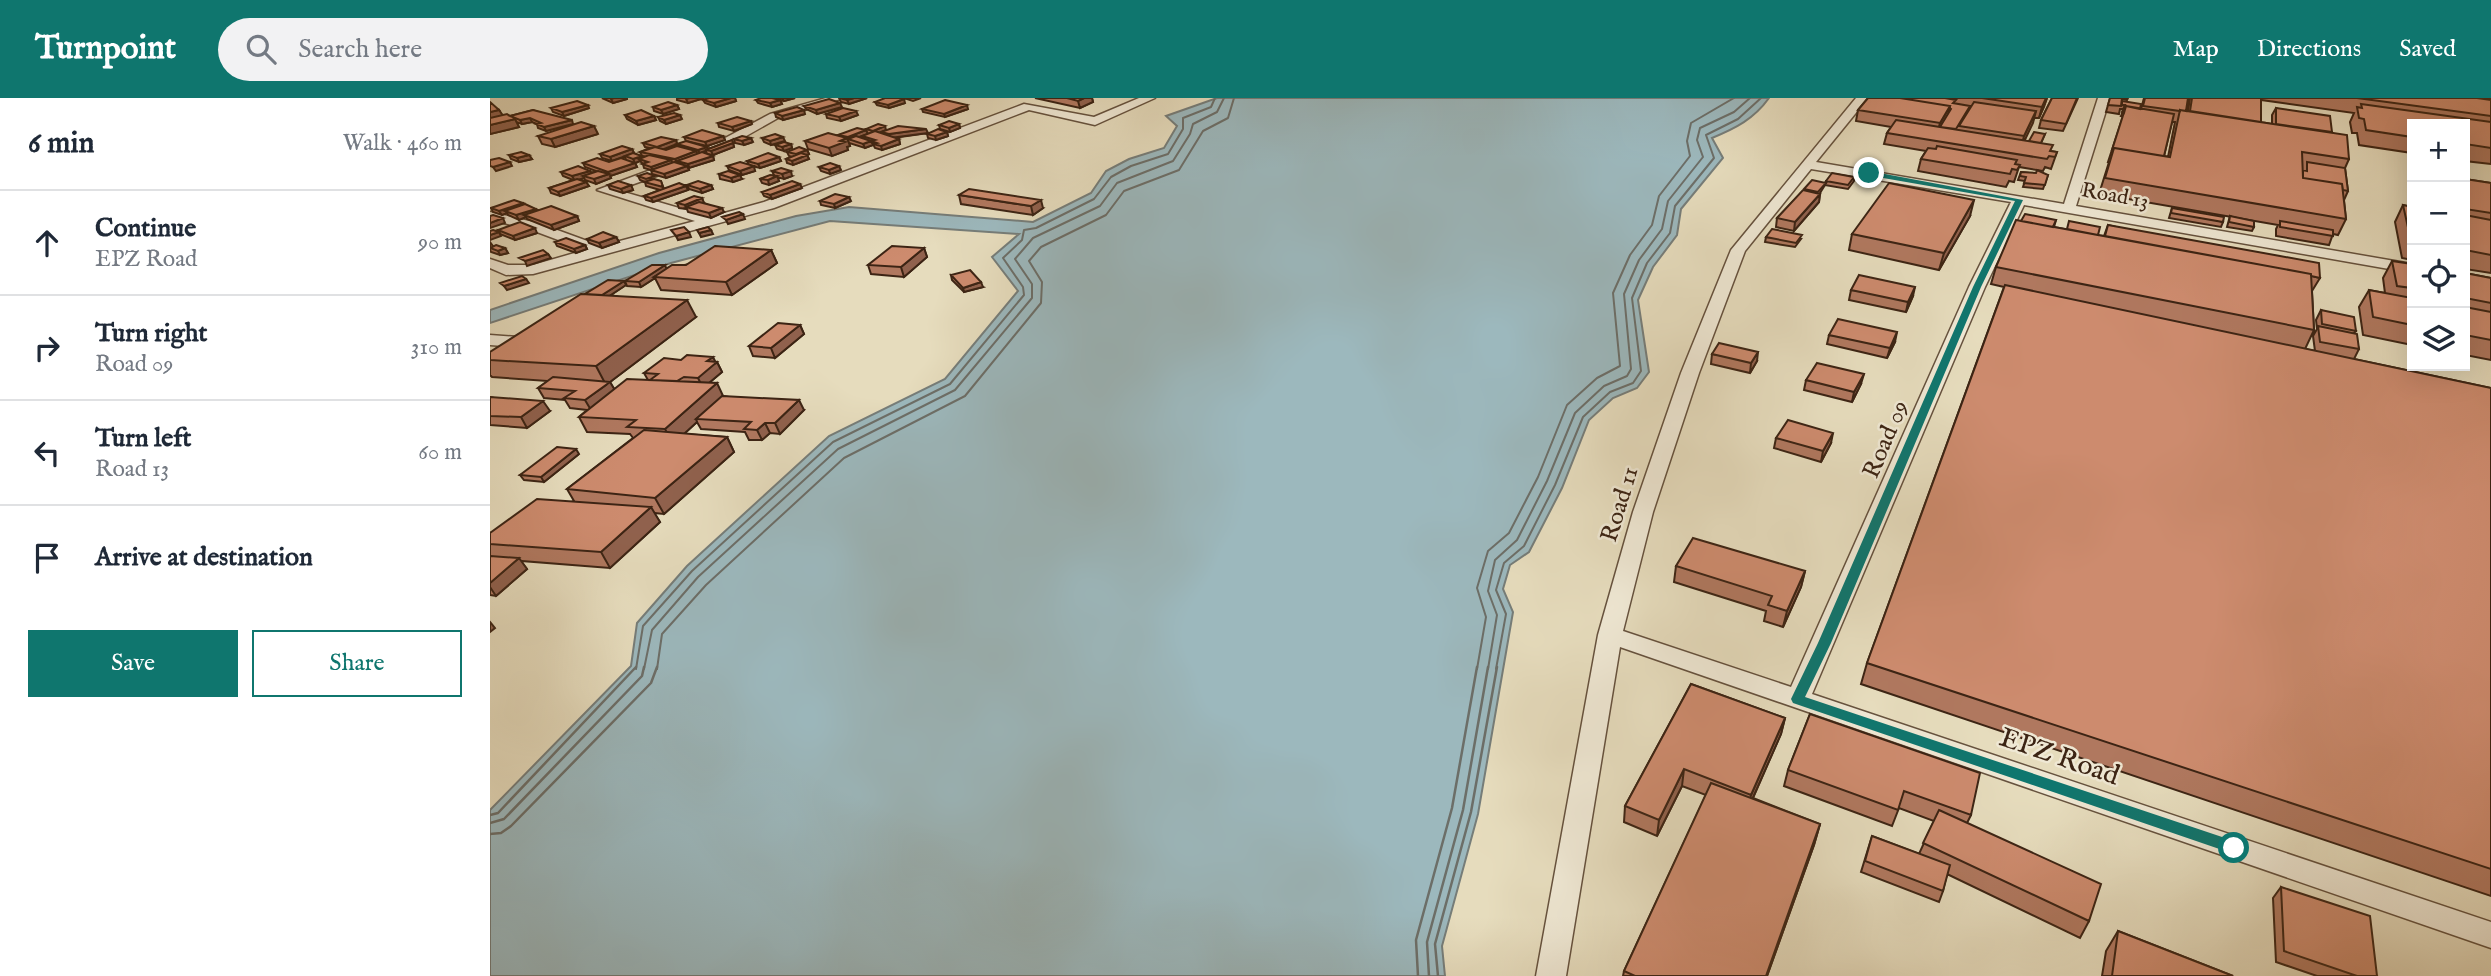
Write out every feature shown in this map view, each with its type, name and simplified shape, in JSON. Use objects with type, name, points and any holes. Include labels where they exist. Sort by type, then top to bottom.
[{"type":"street","points":[[712,222],[604,190],[704,155],[774,116],[838,98]]},
{"type":"street","points":[[490,263],[506,270],[533,269],[712,222],[769,205],[1028,106],[1095,121],[1149,98]]},
{"type":"street","name":"Road 11","points":[[1551,976],[1610,635],[1643,512],[1690,373],[1738,250],[1862,98]]},
{"type":"street","points":[[2069,208],[2104,98]]},
{"type":"street","name":"Road 13","points":[[1810,165],[2407,268]]},
{"type":"street","name":"Road 09","points":[[1798,699],[1825,643],[1977,287],[2019,200]]},
{"type":"street","points":[[490,216],[533,226],[603,252]]},
{"type":"street","points":[[492,340],[550,344]]},
{"type":"street","name":"EPZ Road","points":[[1610,635],[2491,935]]},
{"type":"water","points":[[1217,98],[1769,98],[1744,122],[1712,138],[1723,158],[1681,209],[1677,235],[1653,267],[1638,300],[1649,372],[1637,388],[1613,398],[1589,420],[1562,488],[1529,552],[1510,565],[1503,589],[1513,612],[1478,814],[1442,946],[1445,976],[490,976],[490,810],[631,666],[637,623],[687,566],[829,436],[945,379],[1018,291],[992,257],[1019,234],[830,221],[671,263],[490,323],[490,310],[659,253],[796,216],[849,207],[1033,222],[1091,193],[1106,171],[1129,159],[1164,148],[1177,126],[1166,116]]},
{"type":"building","points":[[731,98],[714,103],[703,100]]},
{"type":"building","points":[[885,98],[904,99],[888,105],[875,102]]},
{"type":"building","points":[[1868,98],[1900,98],[1950,106],[1940,123],[1858,110]]},
{"type":"building","points":[[1900,98],[1945,98],[1956,100],[1953,103],[1970,106],[1956,129],[1940,127],[1951,109],[1950,106]]},
{"type":"building","points":[[1982,98],[2046,98],[2042,107]]},
{"type":"building","points":[[2052,98],[2077,98],[2066,124],[2041,120]]},
{"type":"building","points":[[2110,98],[2122,98],[2121,106],[2108,105]]},
{"type":"building","points":[[2145,98],[2188,98],[2186,111],[2143,106]]},
{"type":"building","points":[[2192,98],[2261,98],[2261,122],[2190,111]]},
{"type":"building","points":[[2357,98],[2477,98],[2491,100],[2491,116]]},
{"type":"building","points":[[829,99],[840,103],[816,110],[804,106]]},
{"type":"building","points":[[756,100],[780,100],[770,103]]},
{"type":"building","points":[[945,100],[967,105],[944,114],[922,109]]},
{"type":"building","points":[[577,101],[588,105],[562,112],[551,108]]},
{"type":"building","points":[[2122,101],[2141,104],[2140,109],[2126,106],[2124,113],[2122,112],[2125,105],[2122,105]]},
{"type":"building","points":[[490,102],[499,110],[490,112]]},
{"type":"building","points":[[668,102],[677,105],[661,110],[653,107]]},
{"type":"building","points":[[1974,102],[2036,111],[2024,136],[1959,126]]},
{"type":"building","points":[[2361,104],[2469,119],[2407,119],[2407,136],[2366,130],[2364,119],[2359,118],[2357,107],[2362,108]]},
{"type":"building","points":[[2126,106],[2174,114],[2164,156],[2114,148],[2112,150]]},
{"type":"building","points":[[797,107],[804,110],[782,116],[775,113]]},
{"type":"building","points":[[843,108],[856,111],[839,117],[826,114]]},
{"type":"building","points":[[2276,108],[2330,116],[2332,132],[2276,124]]},
{"type":"building","points":[[533,110],[572,120],[544,127],[530,118],[520,120],[510,116]]},
{"type":"building","points":[[641,110],[654,116],[636,121],[625,115]]},
{"type":"building","points":[[2180,110],[2347,135],[2349,159],[2302,152],[2303,178],[2342,184],[2346,219],[2105,178],[2114,148],[2170,157]]},
{"type":"building","points":[[674,113],[680,115],[664,120],[658,117]]},
{"type":"building","points":[[507,114],[515,119],[490,125],[490,118]]},
{"type":"building","points":[[737,117],[751,121],[732,127],[718,123]]},
{"type":"building","points":[[2470,119],[2491,122],[2491,148],[2470,145]]},
{"type":"building","points":[[1896,120],[2053,145],[2050,151],[2057,152],[2055,157],[2049,156],[2047,159],[1887,133]]},
{"type":"building","points":[[949,121],[959,124],[949,128],[939,125]]},
{"type":"building","points":[[581,122],[594,126],[551,139],[538,136]]},
{"type":"building","points":[[878,124],[885,126],[873,131],[866,129]]},
{"type":"building","points":[[898,126],[926,129],[889,134],[881,132]]},
{"type":"building","points":[[857,128],[866,130],[848,137],[838,135]]},
{"type":"building","points":[[938,129],[947,132],[935,136],[927,134]]},
{"type":"building","points":[[702,130],[723,136],[705,142],[684,137]]},
{"type":"building","points":[[875,131],[899,139],[881,146],[873,144],[877,143],[871,141],[875,140],[862,136]]},
{"type":"building","points":[[2034,132],[2045,134],[2041,143],[2029,141]]},
{"type":"building","points":[[828,133],[847,138],[840,141],[845,142],[829,148],[805,141]]},
{"type":"building","points":[[775,134],[783,137],[770,141],[762,138]]},
{"type":"building","points":[[742,136],[751,138],[742,141],[734,139]]},
{"type":"building","points":[[856,136],[871,141],[863,144],[848,139]]},
{"type":"building","points":[[661,137],[676,140],[657,147],[643,143]]},
{"type":"building","points":[[732,140],[733,143],[711,151],[706,150]]},
{"type":"building","points":[[686,141],[707,147],[698,150],[677,144]]},
{"type":"building","points":[[784,142],[791,144],[782,147],[775,145]]},
{"type":"building","points":[[622,146],[632,149],[610,157],[600,154]]},
{"type":"building","points":[[677,146],[696,151],[675,159],[640,152],[655,147],[666,150]]},
{"type":"building","points":[[1937,146],[2017,160],[2015,164],[2020,165],[2017,170],[2012,169],[2010,174],[1921,159],[1928,148],[1936,149]]},
{"type":"building","points":[[799,147],[807,150],[796,154],[787,152]]},
{"type":"building","points":[[521,152],[529,155],[517,158],[509,155]]},
{"type":"building","points":[[702,152],[713,156],[688,164],[677,161]]},
{"type":"building","points":[[633,153],[642,156],[633,159],[625,156]]},
{"type":"building","points":[[768,153],[779,157],[758,164],[747,161]]},
{"type":"building","points":[[801,153],[807,155],[792,161],[786,159]]},
{"type":"building","points":[[649,155],[671,160],[651,167],[642,164],[648,162],[639,159]]},
{"type":"building","points":[[499,158],[510,162],[490,166],[490,160]]},
{"type":"building","points":[[597,158],[609,162],[621,158],[635,163],[608,172],[583,163]]},
{"type":"building","points":[[674,162],[687,166],[664,174],[651,170]]},
{"type":"building","points":[[740,162],[754,166],[740,171],[727,166]]},
{"type":"building","points":[[2307,162],[2345,168],[2348,191],[2343,190],[2342,184],[2303,178],[2303,170],[2307,171]]},
{"type":"building","points":[[830,163],[839,166],[829,170],[819,167]]},
{"type":"building","points":[[578,166],[590,171],[572,176],[561,172]]},
{"type":"building","points":[[781,168],[791,171],[782,174],[772,171]]},
{"type":"building","points":[[2037,170],[2048,175],[2045,185],[2024,183],[2026,177],[2020,176],[2021,172],[2036,173]]},
{"type":"building","points":[[598,171],[609,174],[594,179],[583,176]]},
{"type":"building","points":[[728,171],[740,175],[731,178],[719,174]]},
{"type":"building","points":[[647,173],[655,176],[646,179],[638,176]]},
{"type":"building","points":[[1832,173],[1854,177],[1848,185],[1826,181]]},
{"type":"building","points":[[770,175],[777,176],[768,180],[760,179]]},
{"type":"building","points":[[577,179],[586,182],[558,192],[549,188]]},
{"type":"building","points":[[654,179],[661,181],[663,187],[644,182]]},
{"type":"building","points":[[1812,180],[1826,183],[1818,192],[1804,189]]},
{"type":"building","points":[[2470,180],[2491,183],[2491,213],[2470,210]]},
{"type":"building","points":[[618,181],[631,185],[621,189],[608,185]]},
{"type":"building","points":[[698,181],[711,185],[700,189],[687,185]]},
{"type":"building","points":[[792,181],[800,184],[770,195],[762,192]]},
{"type":"building","points":[[679,183],[686,186],[651,198],[644,196]]},
{"type":"building","points":[[1889,183],[1974,200],[1944,253],[1852,234]]},
{"type":"building","points":[[969,189],[1041,200],[1031,206],[959,195]]},
{"type":"building","points":[[1803,190],[1820,194],[1795,222],[1777,218]]},
{"type":"building","points":[[835,194],[849,197],[834,204],[820,201]]},
{"type":"building","points":[[694,196],[702,198],[685,205],[677,203]]},
{"type":"building","points":[[514,200],[523,203],[499,211],[491,208]]},
{"type":"building","points":[[699,202],[722,208],[709,213],[686,207]]},
{"type":"building","points":[[525,204],[536,209],[516,215],[505,211]]},
{"type":"building","points":[[2403,205],[2407,206],[2407,223]]},
{"type":"building","points":[[551,206],[577,216],[551,225],[524,215]]},
{"type":"building","points":[[2172,208],[2224,217],[2223,222],[2171,213]]},
{"type":"building","points":[[739,212],[743,214],[726,220],[722,217]]},
{"type":"building","points":[[2025,214],[2056,220],[2053,227],[2021,221]]},
{"type":"building","points":[[490,216],[503,218],[490,223]]},
{"type":"building","points":[[2230,216],[2254,221],[2254,227],[2229,222]]},
{"type":"building","points":[[2470,216],[2491,220],[2491,255],[2470,251]]},
{"type":"building","points":[[2016,220],[2311,274],[2314,330],[1996,267]]},
{"type":"building","points":[[2069,221],[2100,227],[2098,235],[2067,229]]},
{"type":"building","points":[[2280,221],[2333,230],[2333,236],[2280,227]]},
{"type":"building","points":[[520,222],[535,228],[513,236],[498,230]]},
{"type":"building","points":[[2108,225],[2319,263],[2320,278],[2311,274],[2105,236]]},
{"type":"building","points":[[684,227],[689,232],[676,236],[671,230]]},
{"type":"building","points":[[708,227],[711,230],[699,233],[697,230]]},
{"type":"building","points":[[1772,229],[1802,235],[1796,243],[1766,237]]},
{"type":"building","points":[[603,232],[616,237],[599,243],[587,239]]},
{"type":"building","points":[[566,238],[585,245],[574,249],[555,242]]},
{"type":"building","points":[[496,245],[505,248],[498,251],[490,248]]},
{"type":"building","points":[[715,246],[771,250],[726,282],[654,277],[672,265],[686,265]]},
{"type":"building","points":[[892,246],[924,248],[901,267],[868,265]]},
{"type":"building","points":[[543,250],[548,254],[525,261],[519,258]]},
{"type":"building","points":[[2392,261],[2407,263],[2407,287],[2397,286]]},
{"type":"building","points":[[652,265],[665,265],[639,282],[625,281]]},
{"type":"building","points":[[970,270],[981,282],[963,288],[951,275]]},
{"type":"building","points":[[2470,274],[2491,278],[2491,303],[2470,299]]},
{"type":"building","points":[[1859,275],[1915,287],[1908,302],[1851,290]]},
{"type":"building","points":[[522,276],[526,279],[504,286],[500,283]]},
{"type":"building","points":[[608,280],[624,281],[602,295],[585,294]]},
{"type":"building","points":[[2005,285],[2491,388],[2491,869],[1867,663]]},
{"type":"building","points":[[2369,290],[2407,297],[2407,324],[2373,317]]},
{"type":"building","points":[[581,294],[687,300],[596,366],[490,360],[490,352]]},
{"type":"building","points":[[2470,308],[2491,312],[2491,340],[2470,336]]},
{"type":"building","points":[[2321,310],[2354,317],[2356,331],[2322,324]]},
{"type":"building","points":[[1838,319],[1897,332],[1890,348],[1829,335]]},
{"type":"building","points":[[778,323],[800,325],[771,348],[749,346]]},
{"type":"building","points":[[2318,326],[2357,334],[2359,349],[2320,342]]},
{"type":"building","points":[[1719,343],[1758,352],[1751,363],[1712,354]]},
{"type":"building","points":[[687,355],[713,357],[707,361],[717,362],[698,378],[684,377],[677,381],[650,380],[658,374],[644,373],[664,358],[681,360]]},
{"type":"building","points":[[1817,363],[1864,374],[1854,392],[1806,380]]},
{"type":"building","points":[[553,377],[610,382],[585,400],[564,398],[575,391],[538,388]]},
{"type":"building","points":[[627,379],[717,383],[665,429],[627,427],[636,420],[579,417]]},
{"type":"building","points":[[722,396],[799,400],[775,423],[765,423],[757,430],[744,429],[751,422],[696,419]]},
{"type":"building","points":[[490,397],[543,401],[521,417],[490,416]]},
{"type":"building","points":[[1788,420],[1833,433],[1823,451],[1776,438]]},
{"type":"building","points":[[644,430],[727,437],[655,498],[567,489]]},
{"type":"building","points":[[557,447],[576,449],[541,477],[520,475]]},
{"type":"building","points":[[537,499],[651,507],[601,552],[490,544],[490,533]]},
{"type":"building","points":[[1693,538],[1805,571],[1787,611],[1768,605],[1772,596],[1676,566]]},
{"type":"building","points":[[490,556],[519,558],[490,583]]},
{"type":"building","points":[[1691,684],[1785,718],[1751,795],[1684,769],[1659,820],[1625,806]]},
{"type":"building","points":[[1810,714],[1980,773],[1971,815],[1904,791],[1898,810],[1788,770]]},
{"type":"building","points":[[1711,783],[1820,824],[1766,976],[1635,976],[1624,971]]},
{"type":"building","points":[[1939,810],[2101,884],[2089,921],[1923,843]]},
{"type":"building","points":[[1872,836],[1950,865],[1943,891],[1865,861]]},
{"type":"building","points":[[2281,887],[2370,916],[2377,976],[2357,976],[2284,951]]},
{"type":"building","points":[[2118,931],[2233,976],[2112,976]]},
{"type":"route","points":[[1869,173],[2019,200],[1977,287],[1825,643],[1798,699],[2234,848]]}]
